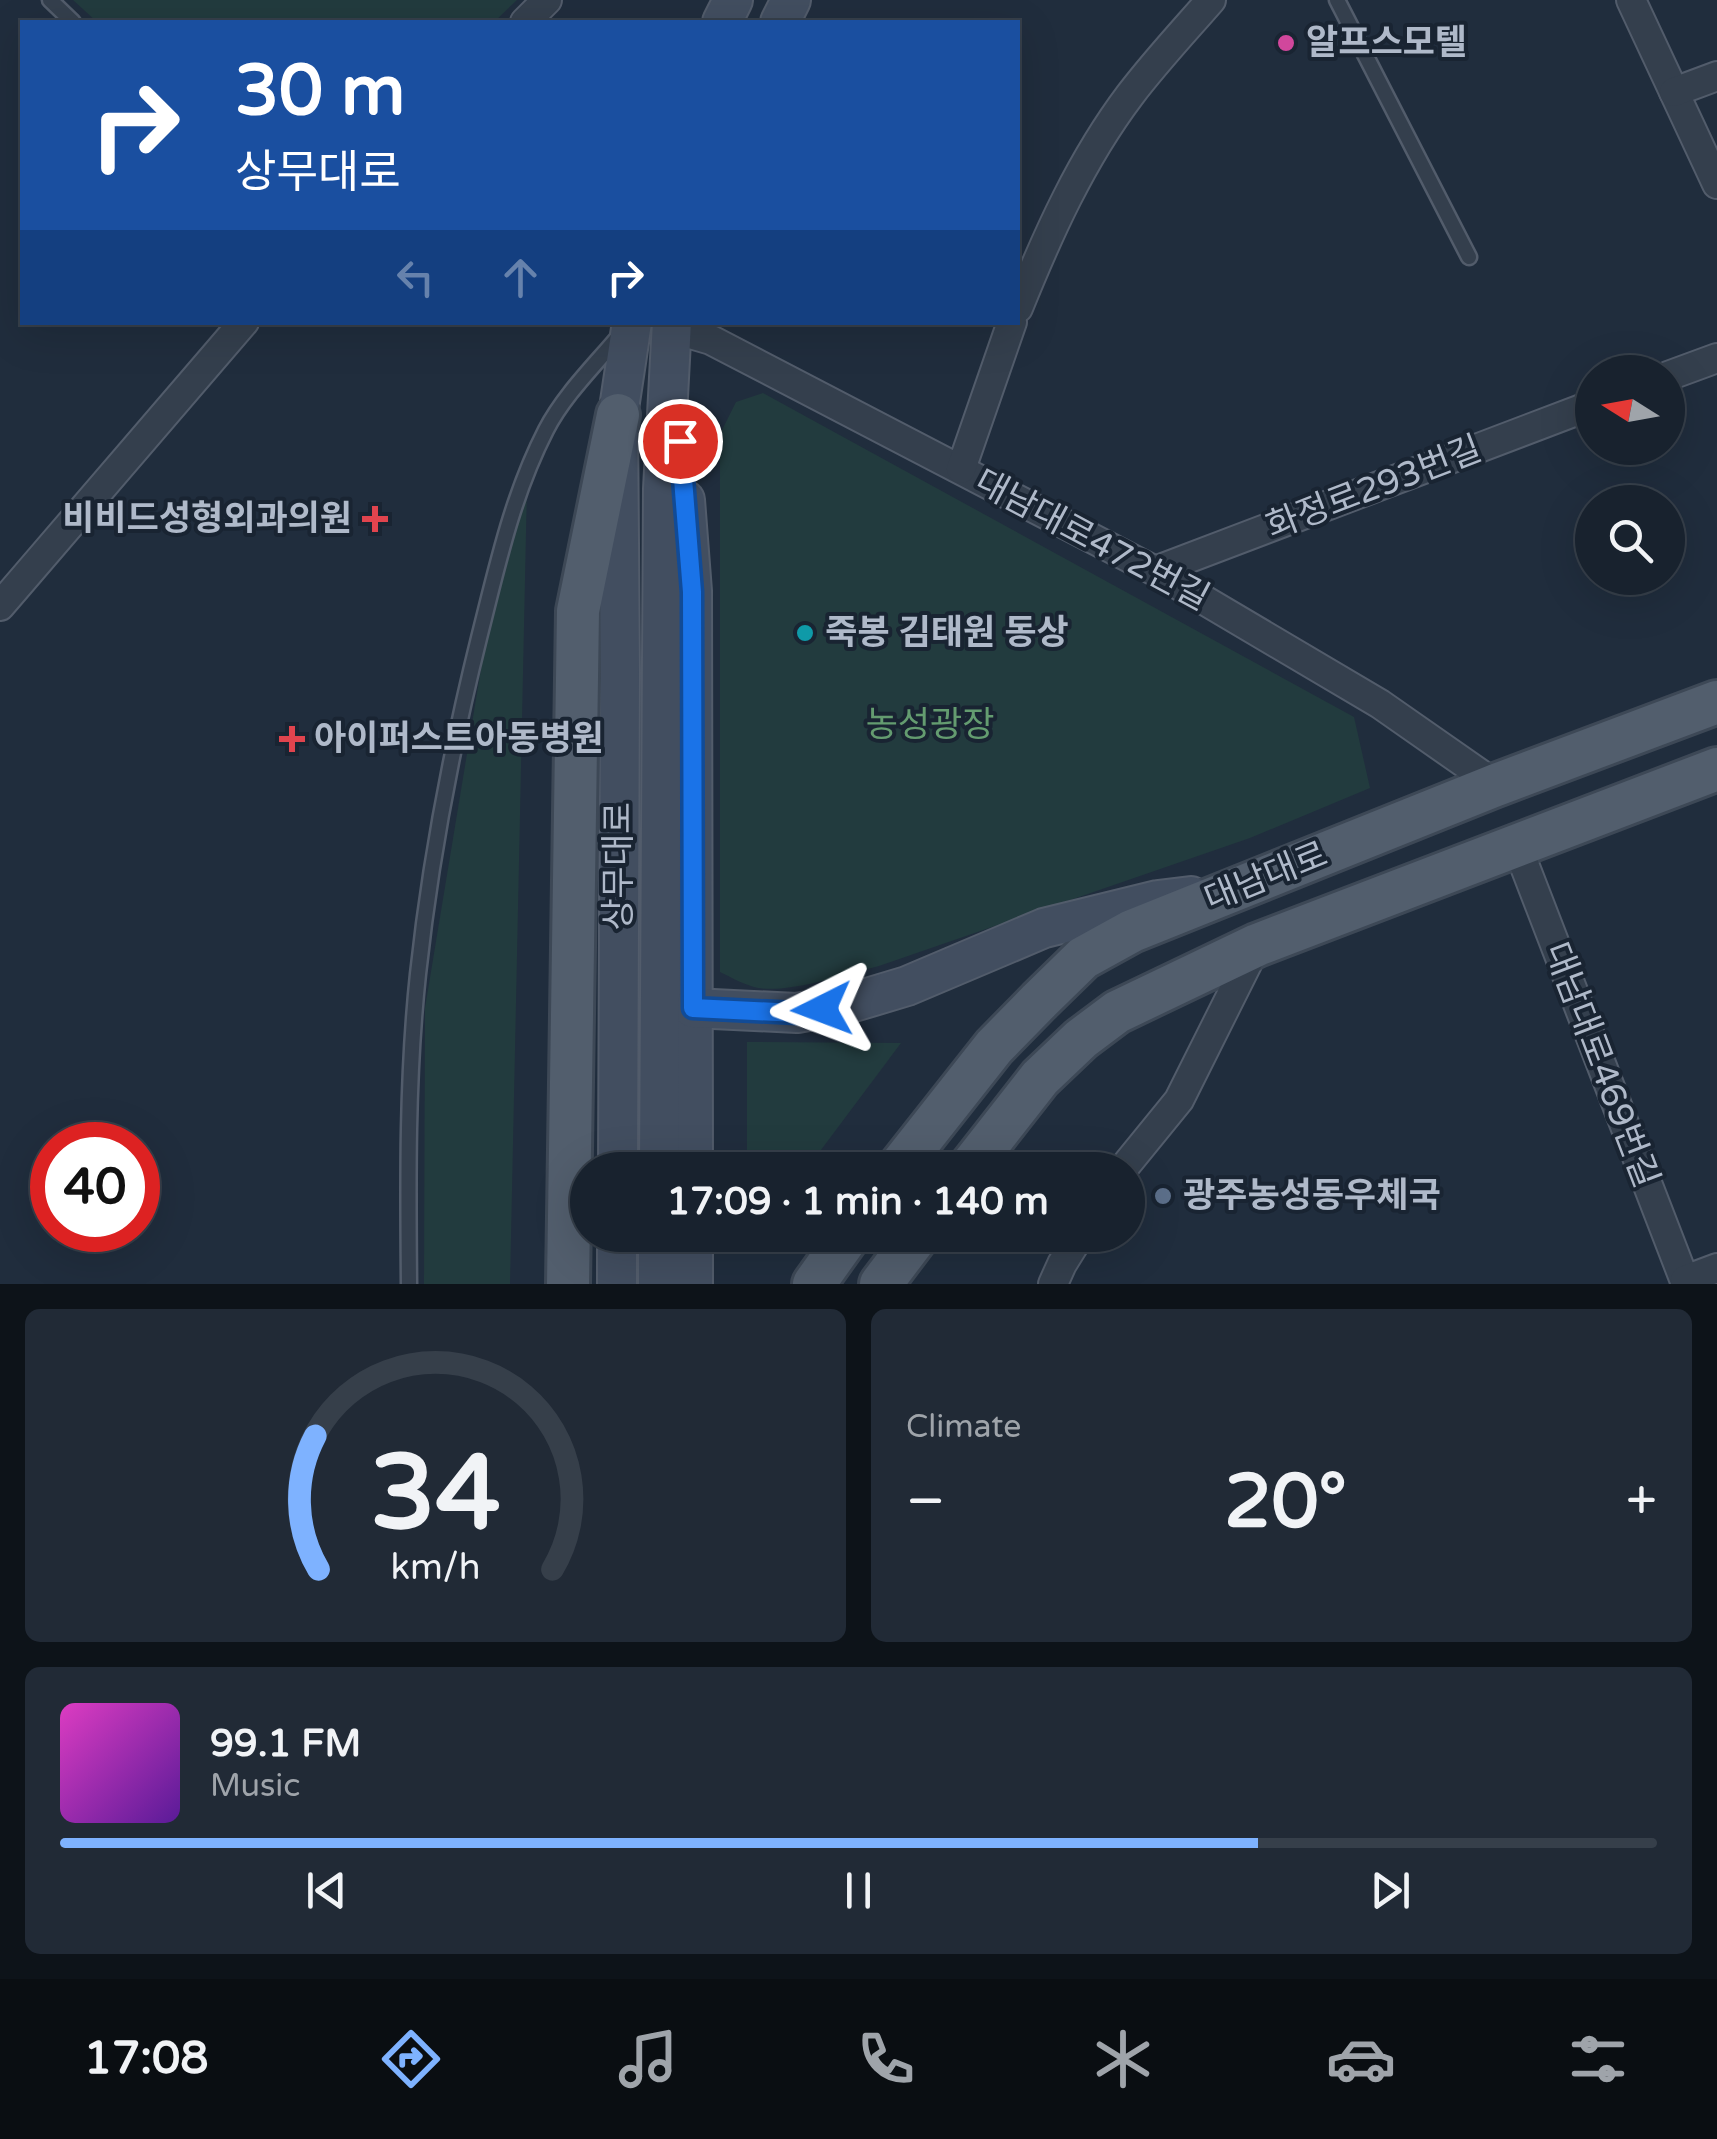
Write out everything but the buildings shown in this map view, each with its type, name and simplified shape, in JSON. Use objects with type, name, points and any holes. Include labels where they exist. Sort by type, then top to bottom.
[{"type":"main road","points":[[568,1284],[578,611],[618,415]]},
{"type":"main road","name":"대남대로","points":[[911,1152],[994,1047],[1083,958],[1132,931],[1496,785],[1717,702]]},
{"type":"main road","name":"대남대로","points":[[982,1152],[1040,1078],[1117,1012],[1257,944],[1717,769]]},
{"type":"main road","points":[[547,1284],[568,1206]]},
{"type":"main road","points":[[814,1284],[837,1252]]},
{"type":"main road","points":[[881,1284],[905,1252]]},
{"type":"street","points":[[527,20],[547,0]]},
{"type":"street","points":[[1020,303],[1067,195],[1098,142],[1130,94],[1211,0]]},
{"type":"street","points":[[1631,0],[1717,184]]},
{"type":"street","points":[[1674,92],[1717,76]]},
{"type":"street","points":[[0,606],[241,325]]},
{"type":"street","name":"상무대로","points":[[618,1152],[618,415],[631,325]]},
{"type":"street","points":[[671,325],[692,592],[693,1152]]},
{"type":"street","name":"상무대로","points":[[658,1152],[663,489],[671,325]]},
{"type":"street","name":"대남대로472번길","points":[[671,325],[711,340],[1155,571],[1380,704],[1496,785]]},
{"type":"street","points":[[961,469],[1011,325]]},
{"type":"street","points":[[1685,370],[1717,358]]},
{"type":"street","name":"화정로293번길","points":[[1155,571],[1575,411]]},
{"type":"street","name":"대남대로469번길","points":[[1516,846],[1685,1282]]},
{"type":"street","points":[[693,1008],[797,1013],[847,1004],[908,986],[1044,928],[1158,900],[1233,891]]},
{"type":"street","points":[[1137,1152],[1179,1100],[1257,944]]},
{"type":"street","points":[[617,1284],[618,1252]]},
{"type":"street","points":[[658,1252],[658,1284]]},
{"type":"street","points":[[693,1252],[693,1284]]},
{"type":"street","points":[[1052,1284],[1070,1252]]},
{"type":"street","points":[[1685,1282],[1717,1268]]},
{"type":"lane","points":[[50,0],[71,20]]},
{"type":"lane","points":[[1337,0],[1468,257]]},
{"type":"lane","points":[[408,1284],[409,1104],[418,973],[462,706],[507,526],[527,471],[564,402],[628,325]]},
{"type":"green space","points":[[73,0],[517,0],[496,20],[95,20]]},
{"type":"green space","name":"농성광장","points":[[763,393],[1354,717],[1370,788],[1250,838],[879,966],[819,982],[772,989],[753,987],[720,972],[720,434],[736,402]]},
{"type":"green space","points":[[527,485],[510,1284],[424,1284],[425,1008],[484,651]]},
{"type":"green space","points":[[747,1042],[901,1043],[819,1152],[747,1152]]},
{"type":"place","name":"알프스모텔","points":[[1286,43]]},
{"type":"place","name":"비비드성형외과의원","points":[[375,519]]},
{"type":"place","name":"죽봉 김태원 동상","points":[[805,633]]},
{"type":"place","name":"아이퍼스트아동병원","points":[[292,739]]},
{"type":"place","name":"광주농성동우체국","points":[[1163,1196]]},
{"type":"route","points":[[680,441],[692,592],[693,1008],[797,1013],[822,1009]]}]
